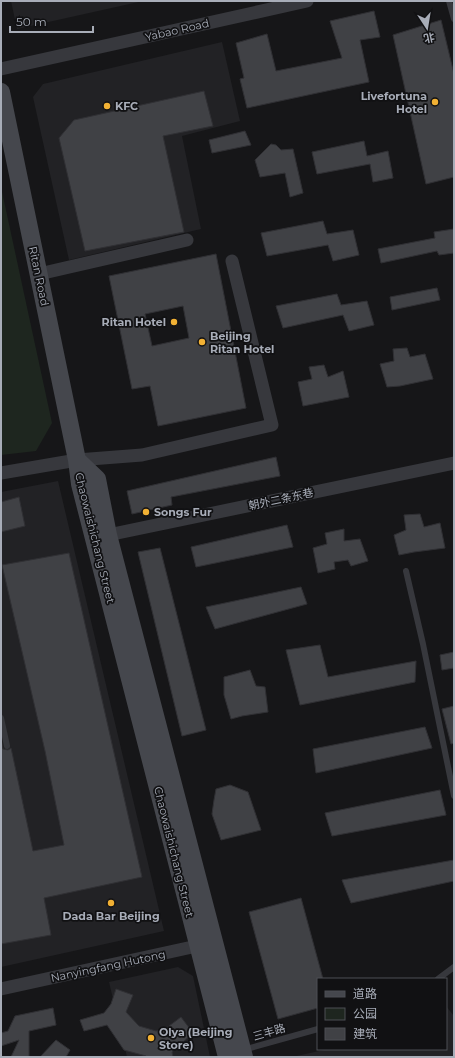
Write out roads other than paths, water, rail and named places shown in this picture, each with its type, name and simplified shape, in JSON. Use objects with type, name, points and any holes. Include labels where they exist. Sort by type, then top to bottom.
[{"type":"main road","name":"Ritan Road","points":[[1,92],[77,460]]},
{"type":"main road","name":"Chaowaishichang Street","points":[[77,460],[97,479],[108,535],[206,944],[234,1054]]},
{"type":"main road","name":"Chaowaishichang Street","points":[[77,460],[80,484],[206,944]]},
{"type":"street","name":"Yabao Road","points":[[1,69],[307,1]]},
{"type":"street","points":[[39,274],[187,240]]},
{"type":"street","points":[[1,474],[77,460],[142,455],[272,425],[232,261]]},
{"type":"street","name":"朝外二条东巷","points":[[108,535],[454,463]]},
{"type":"street","name":"Nanyingfang Hutong","points":[[1,988],[206,944]]},
{"type":"lane","points":[[449,1],[454,20]]},
{"type":"lane","points":[[406,571],[423,644],[454,796]]},
{"type":"lane","points":[[1,718],[7,746]]},
{"type":"lane","points":[[439,978],[454,967]]},
{"type":"lane","name":"三丰路","points":[[234,1054],[317,1028]]},
{"type":"place","name":"Livefortuna Hotel","points":[[435,102]]},
{"type":"place","name":"KFC","points":[[107,106]]},
{"type":"place","name":"Ritan Hotel","points":[[174,322]]},
{"type":"place","name":"Beijing Ritan Hotel","points":[[202,342]]},
{"type":"place","name":"Songs Fur","points":[[146,512]]},
{"type":"place","name":"Dada Bar Beijing","points":[[111,903]]},
{"type":"place","name":"Olya (Beijing Store)","points":[[151,1038]]}]
